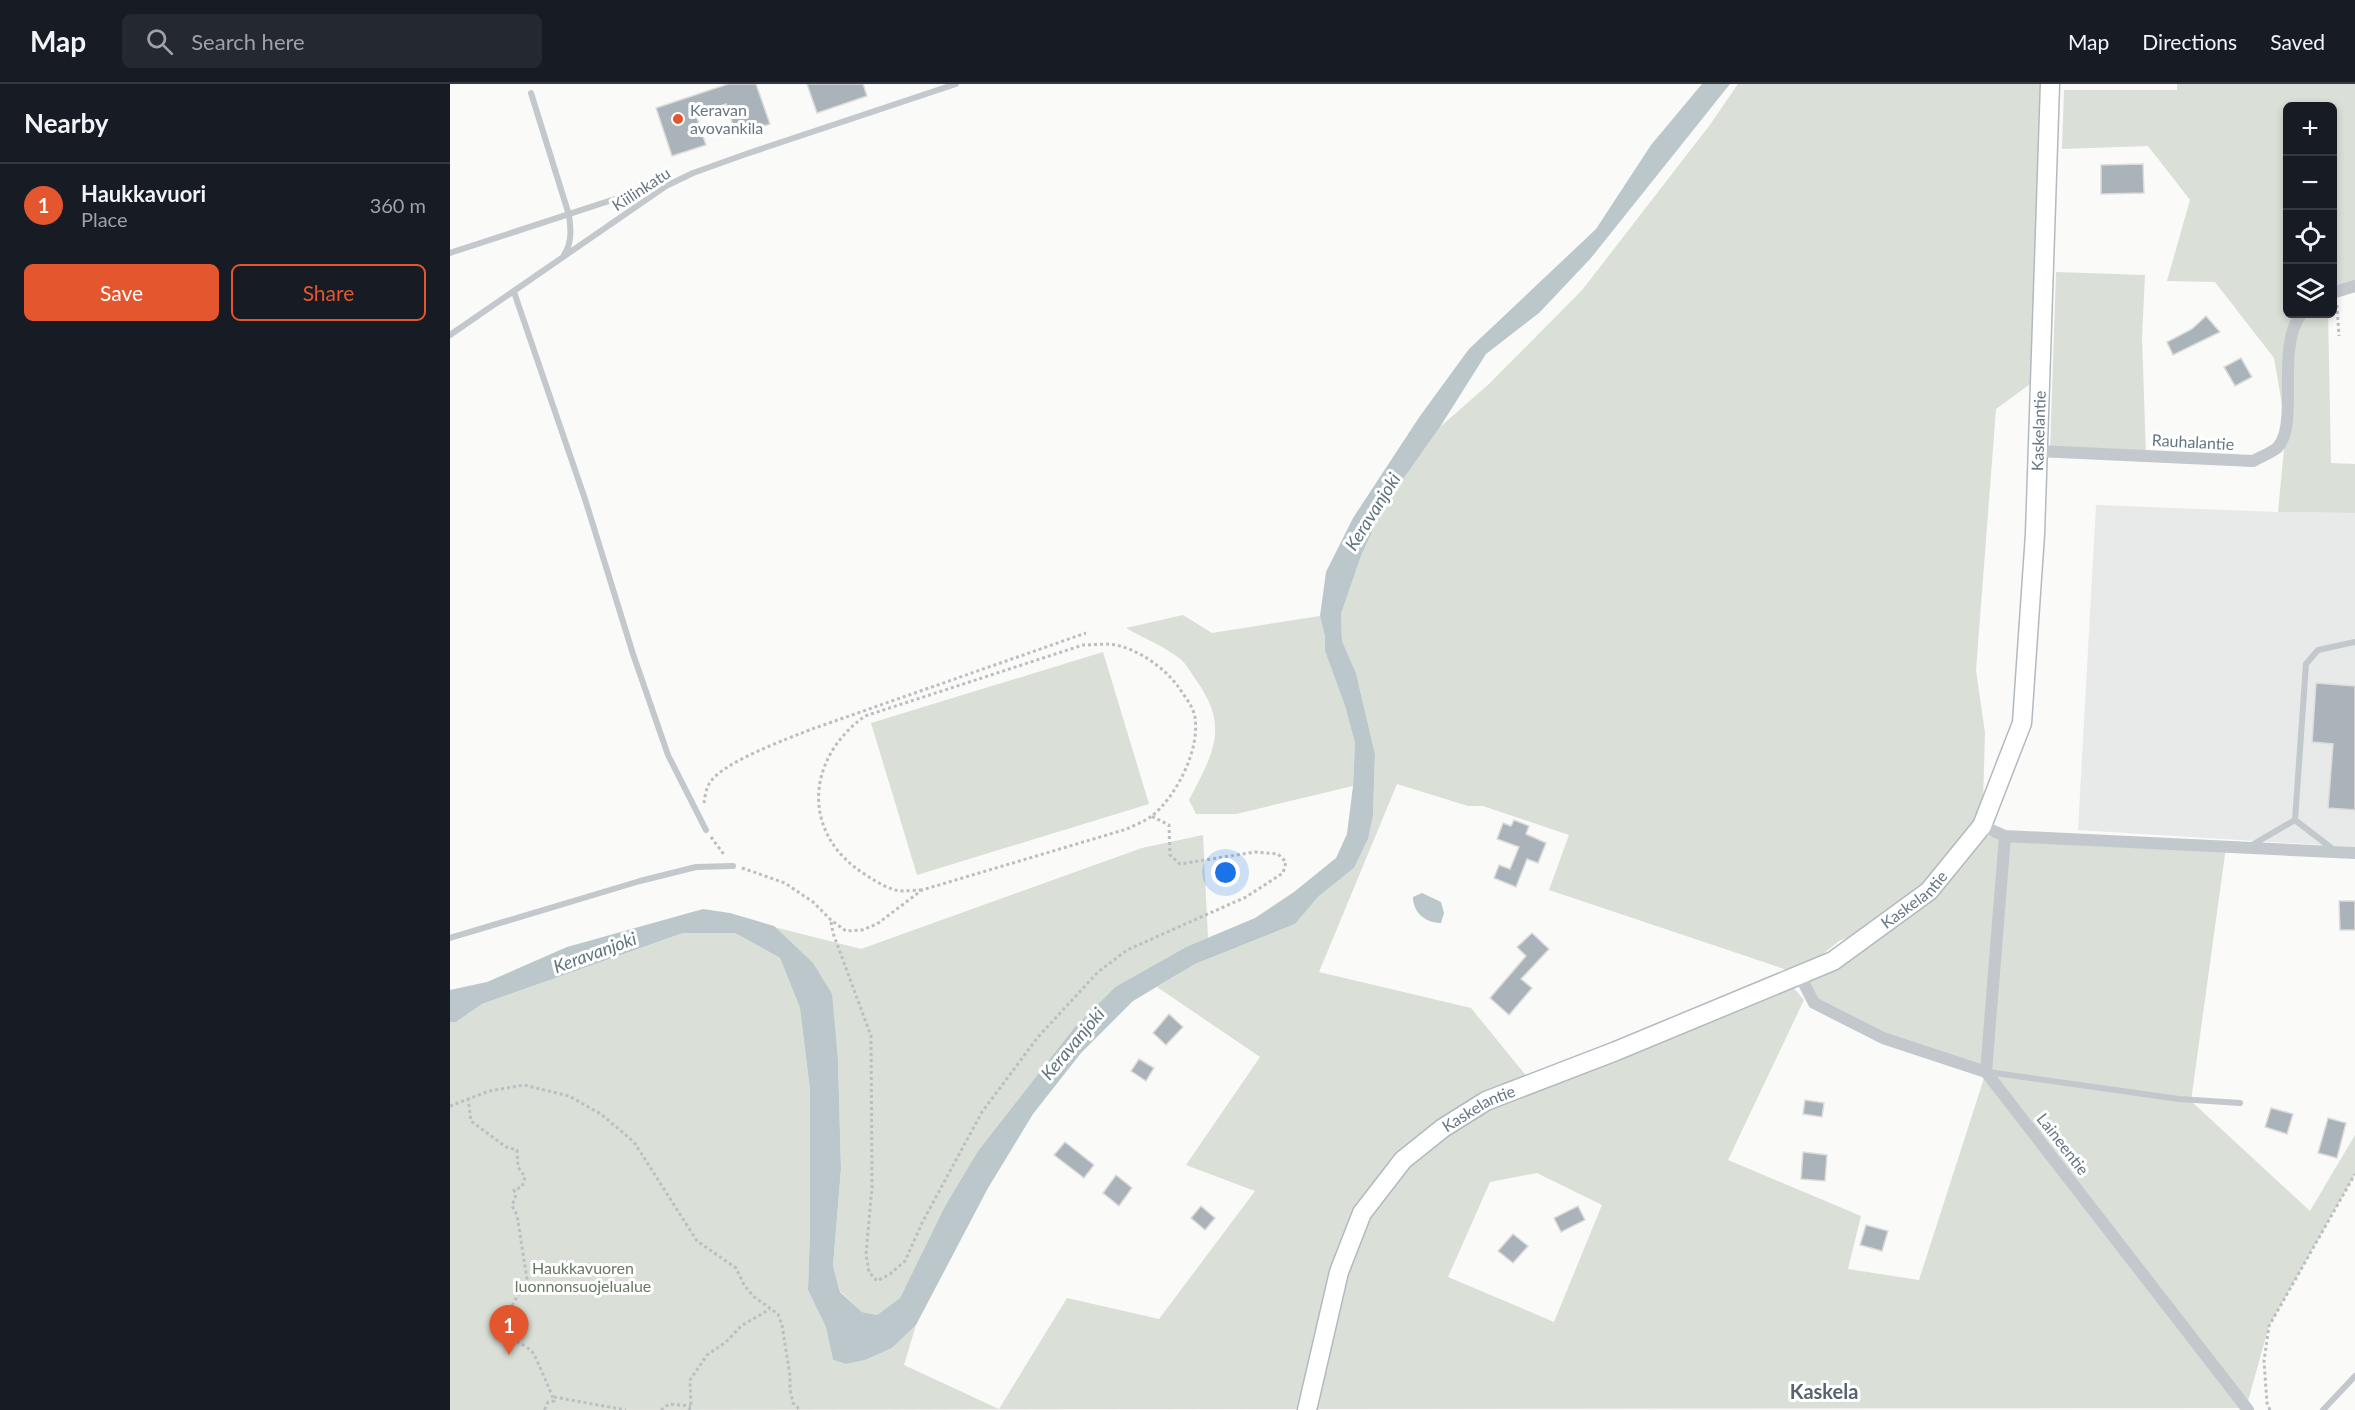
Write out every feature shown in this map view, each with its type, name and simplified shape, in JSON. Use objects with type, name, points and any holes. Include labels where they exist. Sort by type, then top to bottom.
[{"type":"street","name":"Kaskelantie","points":[[1307,1410],[1344,1261],[1362,1213],[1403,1160],[1443,1128],[1486,1101],[1616,1051],[1833,961],[1929,891],[1982,826],[2022,723],[2036,534],[2050,84]]},
{"type":"street","points":[[2337,291],[2355,286]]},
{"type":"street","name":"Rauhalantie","points":[[2038,451],[2253,461],[2277,448],[2286,428],[2289,345],[2299,318]]},
{"type":"street","points":[[1982,826],[2005,836],[2355,854]]},
{"type":"street","points":[[1799,974],[1814,1003],[1882,1038],[1986,1072],[2005,836]]},
{"type":"street","name":"Laineentie","points":[[1986,1072],[2248,1410]]},
{"type":"lane","name":"Kiilinkatu","points":[[450,335],[666,186],[693,173],[956,84]]},
{"type":"lane","points":[[531,93],[569,215],[571,228],[568,248],[562,258]]},
{"type":"lane","points":[[450,253],[693,173]]},
{"type":"lane","points":[[514,292],[585,499],[633,654],[668,755],[706,830]]},
{"type":"lane","points":[[2295,820],[2306,664],[2318,650],[2355,642]]},
{"type":"lane","points":[[2247,848],[2295,820]]},
{"type":"lane","points":[[2295,820],[2337,853]]},
{"type":"lane","points":[[450,938],[640,881],[696,867],[733,866]]},
{"type":"lane","points":[[1986,1072],[2180,1099],[2240,1103]]},
{"type":"lane","points":[[2324,1410],[2355,1376]]},
{"type":"path","points":[[2337,318],[2339,336]]},
{"type":"path","points":[[922,890],[877,924],[862,930],[846,931],[813,902],[785,884],[733,866],[706,830],[703,807],[709,784],[725,767],[812,729],[1086,633]]},
{"type":"path","points":[[1083,645],[1116,645],[1147,658],[1168,674],[1195,716],[1193,744],[1188,766],[1179,783],[1151,816],[1127,829],[922,890],[897,890],[879,883],[853,867],[832,846],[819,811],[819,785],[830,752],[848,729],[865,716],[1083,645]]},
{"type":"path","points":[[831,920],[833,933],[871,1036],[872,1187],[866,1254],[869,1272],[877,1281],[890,1274],[905,1261],[923,1221],[982,1112],[1038,1036],[1098,972],[1127,950],[1246,897],[1283,873],[1286,862],[1278,854],[1255,852],[1180,864],[1170,855],[1169,825],[1151,816]]},
{"type":"path","points":[[450,1106],[489,1091],[524,1085],[569,1096],[601,1114],[634,1142],[697,1241],[736,1268],[744,1285],[753,1296],[778,1314],[782,1325],[790,1390],[793,1402],[800,1410]]},
{"type":"path","points":[[468,1098],[471,1121],[506,1147],[517,1150],[518,1167],[525,1177],[522,1188],[513,1190],[516,1195],[512,1206],[517,1215],[527,1279],[504,1320],[503,1330],[508,1338],[519,1342],[534,1353],[554,1401],[548,1402],[545,1409],[547,1410]]},
{"type":"path","points":[[2270,1410],[2266,1403],[2264,1361],[2269,1326],[2355,1174]]},
{"type":"path","points":[[661,1410],[669,1404],[690,1408],[690,1380],[707,1355],[726,1342],[741,1326],[770,1309]]},
{"type":"path","points":[[553,1397],[626,1410]]},
{"type":"shaded area","points":[[2096,505],[2355,513],[2355,847],[2078,830]]},
{"type":"green space","name":"Haukkavuoren luonnonsuojelualue","points":[[1738,84],[2051,84],[2040,377],[1996,409],[1976,670],[1985,733],[1982,836],[2226,847],[2191,1101],[2310,1211],[2355,1135],[2355,1174],[2269,1326],[2246,1408],[450,1410],[450,1022],[456,1022],[482,1004],[683,933],[735,933],[780,958],[800,1008],[810,1090],[808,1290],[826,1326],[833,1360],[846,1364],[865,1360],[892,1348],[916,1325],[904,1365],[999,1409],[1067,1298],[1159,1319],[1255,1191],[1186,1165],[1260,1057],[1157,987],[1195,964],[1295,924],[1319,896],[1354,868],[1368,839],[1373,816],[1375,754],[1356,673],[1342,641],[1341,614],[1361,556],[1384,506],[1440,427],[1489,384],[1583,289],[1709,126]],"holes":[[[1397,784],[1468,806],[1483,806],[1569,835],[1549,890],[1799,974],[1814,1003],[1883,1038],[1986,1072],[1919,1280],[1848,1269],[1861,1216],[1728,1160],[1804,1000],[1787,980],[1532,1083],[1471,1008],[1319,972]],[[1880,925],[1801,972],[1839,941]],[[1537,1173],[1602,1205],[1554,1322],[1448,1277],[1490,1182]]]},
{"type":"green space","points":[[2177,84],[2355,84],[2355,286],[2337,292],[2337,102],[2283,102],[2283,318],[2328,318],[2331,463],[2355,464],[2355,513],[2278,512],[2286,428],[2274,358],[2215,282],[2167,281],[2190,200],[2148,146],[2062,149],[2064,90],[2177,90]]},
{"type":"green space","points":[[2056,272],[2145,275],[2142,337],[2146,456],[2050,451]]},
{"type":"green space","points":[[1183,615],[1212,633],[1320,616],[1325,637],[1325,651],[1345,706],[1355,743],[1353,786],[1236,814],[1196,814],[1189,800],[1211,754],[1215,726],[1213,712],[1182,660],[1126,628]]},
{"type":"green space","points":[[1103,652],[1149,804],[917,875],[871,723]]},
{"type":"green space","points":[[1203,835],[1208,938],[1186,947],[1115,987],[1074,1028],[978,1151],[945,1206],[900,1298],[877,1315],[862,1312],[840,1291],[833,1266],[841,1169],[838,1061],[774,927],[861,949],[1142,848]]},
{"type":"water","name":"Keravanjoki","points":[[1702,84],[1730,84],[1591,258],[1539,313],[1486,354],[1440,427],[1384,506],[1361,556],[1341,614],[1342,641],[1356,673],[1375,754],[1373,816],[1368,839],[1354,868],[1319,896],[1295,924],[1195,964],[1133,1001],[1081,1053],[1033,1114],[988,1188],[916,1325],[892,1348],[865,1360],[846,1364],[833,1360],[826,1327],[808,1290],[810,1090],[800,1008],[780,958],[735,933],[683,933],[482,1004],[456,1022],[450,1022],[450,990],[487,982],[567,947],[703,909],[730,913],[774,926],[813,963],[832,994],[838,1061],[841,1169],[833,1266],[840,1292],[862,1312],[877,1315],[900,1298],[945,1206],[978,1151],[1074,1028],[1115,987],[1186,947],[1255,918],[1294,892],[1336,858],[1347,834],[1355,743],[1345,706],[1325,651],[1325,637],[1320,616],[1326,572],[1353,518],[1420,416],[1469,349],[1596,229],[1651,145]]},
{"type":"water","points":[[1422,893],[1441,902],[1444,913],[1441,923],[1426,919],[1415,908],[1413,897]]},
{"type":"building","name":"Keravan avovankila","points":[[728,84],[756,84],[770,124],[736,135],[726,104],[696,115],[706,145],[672,156],[656,108]]},
{"type":"building","name":"Keravan avovankila","points":[[807,84],[863,84],[867,96],[817,113]]},
{"type":"building","points":[[2143,164],[2144,193],[2101,194],[2101,165]]},
{"type":"building","points":[[2206,316],[2220,332],[2173,355],[2167,342],[2192,329]]},
{"type":"building","points":[[2241,358],[2252,377],[2235,386],[2224,367]]},
{"type":"building","points":[[2316,683],[2355,686],[2355,810],[2328,808],[2333,744],[2312,742]]},
{"type":"building","points":[[1514,820],[1529,826],[1526,834],[1546,843],[1538,863],[1527,859],[1516,887],[1494,878],[1499,865],[1510,869],[1519,847],[1497,839],[1503,823],[1511,826]]},
{"type":"building","points":[[2339,901],[2355,901],[2355,930],[2340,930]]},
{"type":"building","points":[[1532,933],[1549,949],[1521,979],[1532,988],[1509,1015],[1490,998],[1526,956],[1517,947]]},
{"type":"building","points":[[1169,1014],[1183,1027],[1166,1045],[1153,1033]]},
{"type":"building","points":[[1139,1059],[1154,1068],[1146,1081],[1131,1071]]},
{"type":"building","points":[[1805,1100],[1824,1103],[1822,1117],[1803,1114]]},
{"type":"building","points":[[2271,1108],[2293,1114],[2287,1134],[2265,1127]]},
{"type":"building","points":[[2328,1118],[2346,1123],[2337,1158],[2318,1153]]},
{"type":"building","points":[[1065,1142],[1094,1165],[1084,1178],[1054,1155]]},
{"type":"building","points":[[1803,1152],[1827,1155],[1825,1181],[1801,1179]]},
{"type":"building","points":[[1116,1175],[1132,1188],[1119,1206],[1103,1193]]},
{"type":"building","points":[[1201,1206],[1215,1218],[1205,1230],[1191,1218]]},
{"type":"building","points":[[1578,1206],[1585,1220],[1561,1232],[1554,1218]]},
{"type":"building","points":[[1866,1225],[1888,1231],[1882,1251],[1860,1245]]},
{"type":"building","points":[[1513,1234],[1528,1246],[1513,1263],[1498,1251]]},
{"type":"place","name":"Keravan avovankila","points":[[678,119]]},
{"type":"place","name":"Haukkavuori","points":[[509,1355]]},
{"type":"district","name":"Kaskela","points":[[1824,1392]]}]
